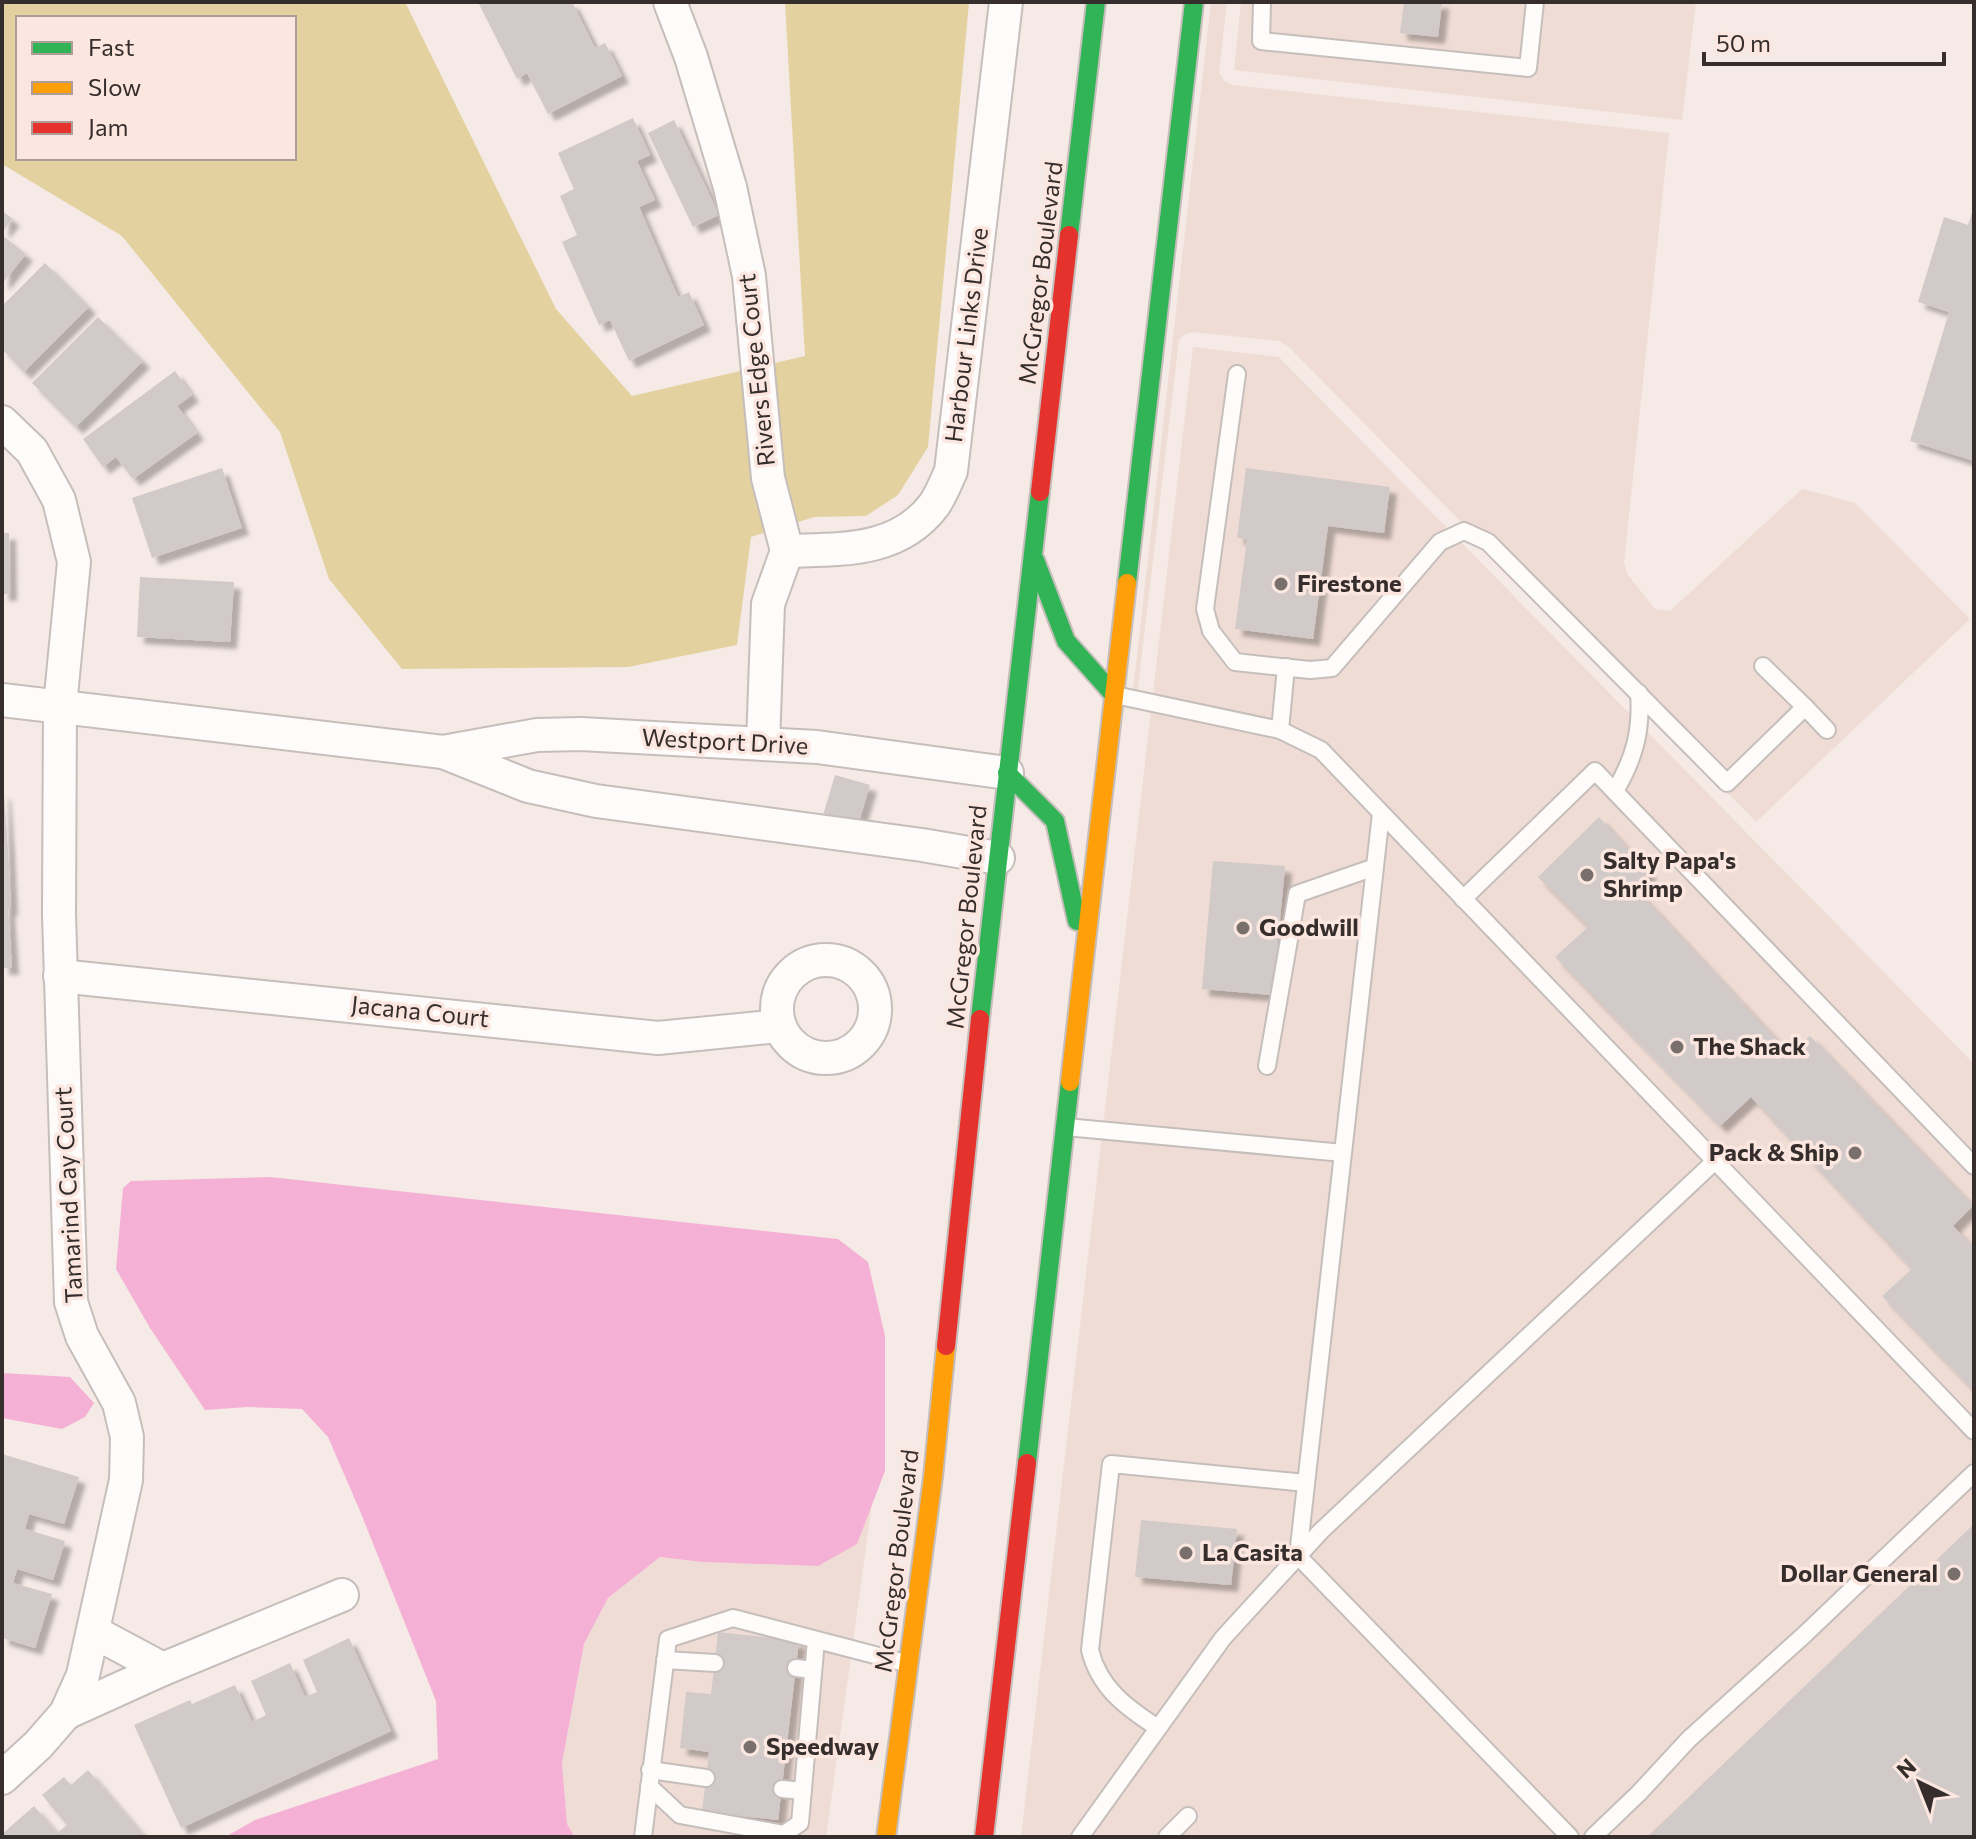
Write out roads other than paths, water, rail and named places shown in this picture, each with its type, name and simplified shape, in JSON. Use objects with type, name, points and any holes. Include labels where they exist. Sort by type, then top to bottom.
[{"type":"main road","name":"McGregor Boulevard","points":[[886,1837],[933,1477],[1007,773],[1096,2]]},
{"type":"main road","points":[[984,1837],[1194,2]]},
{"type":"main road","points":[[1033,554],[1066,641],[1114,695]]},
{"type":"main road","points":[[1007,773],[1055,821],[1085,954]]},
{"type":"street","name":"Rivers Edge Court","points":[[670,2],[691,57],[730,187],[749,276],[768,478],[787,551]]},
{"type":"street","name":"Harbour Links Drive","points":[[787,551],[866,547],[910,529],[935,504],[951,471],[1006,2]]},
{"type":"street","name":"Tamarind Cay Court","points":[[2,422],[32,451],[59,500],[74,562],[60,706],[60,976],[71,1302],[82,1336],[119,1403],[127,1437],[126,1480],[83,1675],[66,1713],[38,1745],[2,1778]]},
{"type":"street","points":[[2,438],[32,451]]},
{"type":"street","points":[[763,744],[768,604],[787,551]]},
{"type":"street","name":"Westport Drive","points":[[2,700],[443,752],[528,786],[596,801],[998,858]]},
{"type":"street","name":"Westport Drive","points":[[443,752],[537,735],[581,734],[817,747],[1007,773]]},
{"type":"street","name":"Jacana Court","points":[[60,976],[658,1038],[779,1026]]},
{"type":"street","name":"Tamarind Cay Court","points":[[66,1713],[342,1595]]},
{"type":"street","points":[[94,1632],[163,1669]]},
{"type":"lane","points":[[1262,2],[1261,41],[1528,68],[1535,2]]},
{"type":"lane","points":[[1237,374],[1205,609],[1211,631],[1235,662],[1310,670],[1332,668],[1440,542],[1464,531],[1488,542],[1727,783],[1805,707]]},
{"type":"lane","points":[[1763,666],[1827,730]]},
{"type":"lane","points":[[1280,730],[1286,667]]},
{"type":"lane","points":[[1615,791],[1629,768],[1637,744],[1641,718],[1639,693]]},
{"type":"lane","points":[[1114,695],[1280,730],[1321,750],[1974,1431]]},
{"type":"lane","points":[[1463,899],[1595,771],[1974,1166]]},
{"type":"lane","points":[[1298,1556],[1381,813]]},
{"type":"lane","points":[[1267,1066],[1297,894],[1375,867]]},
{"type":"lane","points":[[1065,1127],[1343,1153]]},
{"type":"lane","points":[[1080,1837],[1223,1638],[1298,1556],[1715,1161]]},
{"type":"lane","points":[[1158,1728],[1108,1689],[1098,1675],[1090,1650],[1111,1464],[1306,1483]]},
{"type":"lane","points":[[1593,1837],[1689,1739],[1803,1636],[1974,1473]]},
{"type":"lane","points":[[1298,1556],[1570,1837]]},
{"type":"lane","points":[[643,1837],[668,1639],[733,1618],[909,1664]]},
{"type":"lane","points":[[650,1778],[680,1815],[784,1834],[800,1823],[816,1640]]},
{"type":"lane","points":[[665,1660],[715,1663]]},
{"type":"lane","points":[[796,1668],[813,1670]]},
{"type":"lane","points":[[650,1778],[706,1778]]},
{"type":"lane","points":[[782,1789],[803,1791]]},
{"type":"lane","points":[[1167,1837],[1188,1816]]},
{"type":"place","name":"Firestone","points":[[1281,584]]},
{"type":"place","name":"Salty Papa's Shrimp","points":[[1587,875]]},
{"type":"place","name":"Goodwill","points":[[1243,928]]},
{"type":"place","name":"The Shack","points":[[1677,1047]]},
{"type":"place","name":"Pack & Ship","points":[[1855,1153]]},
{"type":"place","name":"La Casita","points":[[1186,1553]]},
{"type":"place","name":"Dollar General","points":[[1954,1574]]},
{"type":"place","name":"Speedway","points":[[750,1747]]}]
